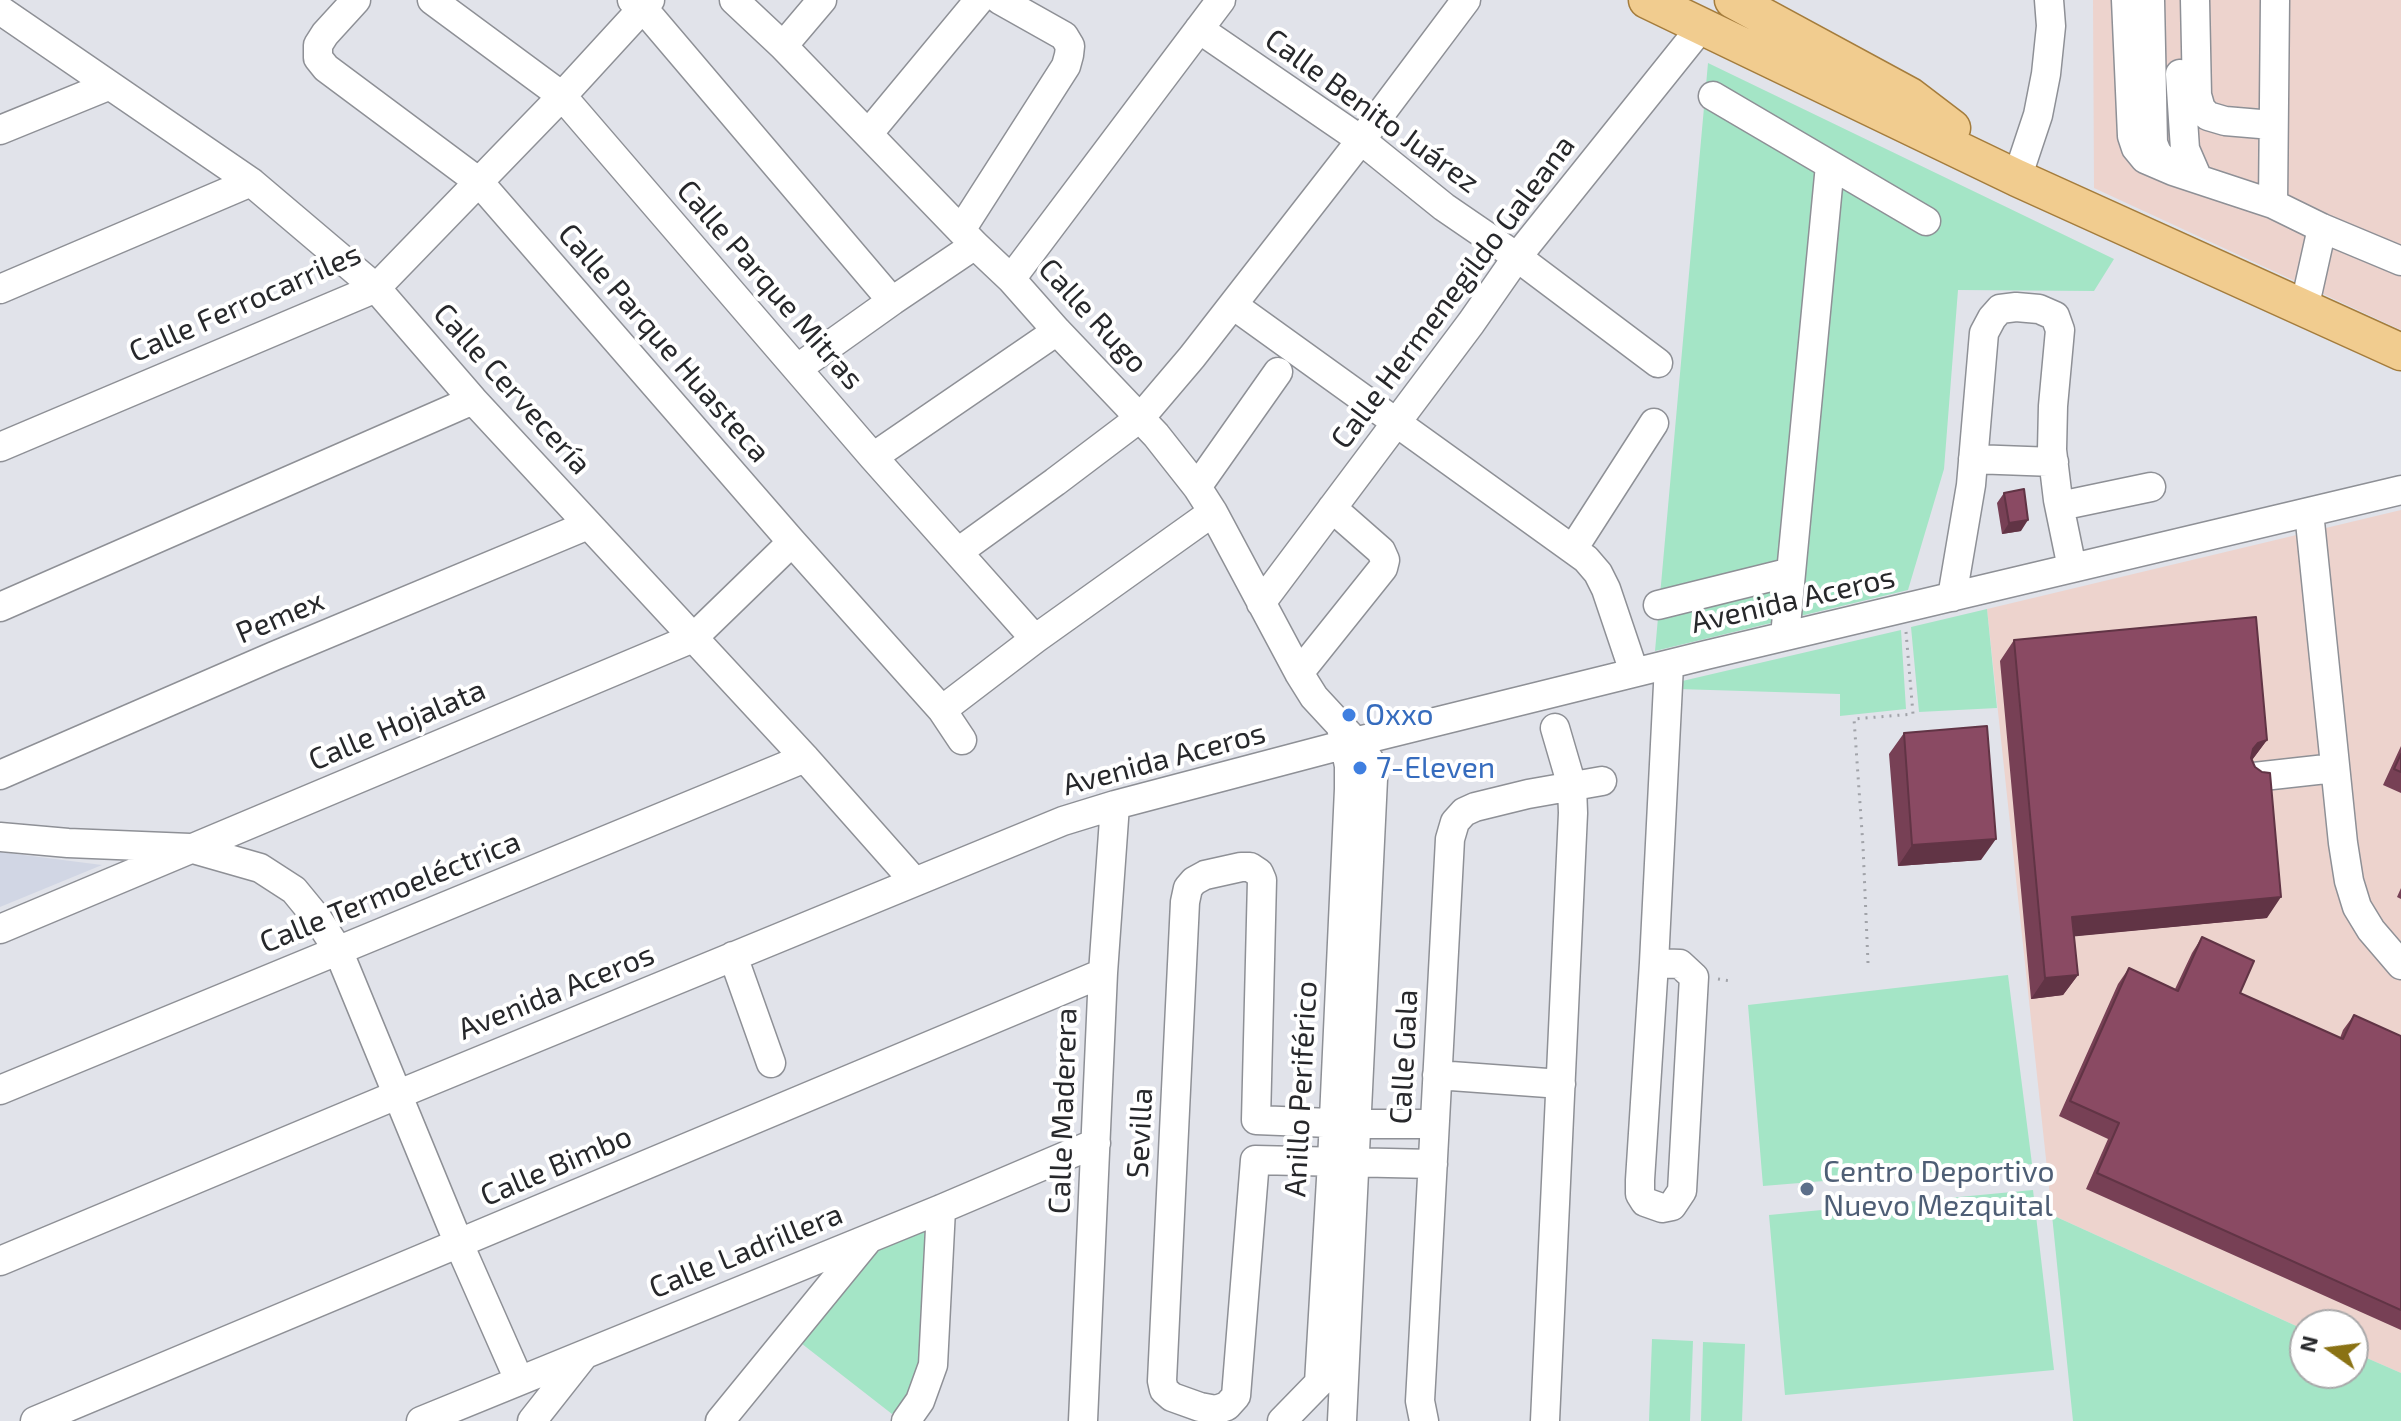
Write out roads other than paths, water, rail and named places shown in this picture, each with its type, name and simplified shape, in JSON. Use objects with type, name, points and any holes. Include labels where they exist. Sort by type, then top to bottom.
[{"type":"main road","points":[[1647,0],[2017,178],[2401,352]]},
{"type":"main road","points":[[1733,0],[1910,96],[2017,178]]},
{"type":"street","name":"Calle Parque Huasteca","points":[[356,0],[318,45],[318,58],[326,68],[479,182],[942,710],[962,740]]},
{"type":"street","name":"Calle Parque Mitras","points":[[432,0],[562,96],[873,457],[1035,639]]},
{"type":"street","name":"Calle Rugo","points":[[734,0],[1011,279],[1141,417],[1213,512],[1299,673],[1346,738]]},
{"type":"street","points":[[783,46],[822,0]]},
{"type":"street","points":[[868,134],[979,0]]},
{"type":"street","points":[[798,368],[892,301],[968,238],[1066,66],[1070,46],[1064,36],[1000,0]]},
{"type":"street","points":[[1011,279],[1221,0]]},
{"type":"street","points":[[958,552],[1141,417],[1233,305],[1466,0]]},
{"type":"street","points":[[2017,178],[2038,115],[2046,74],[2051,26],[2049,0]]},
{"type":"street","points":[[2126,0],[2132,136],[2136,148],[2145,159],[2273,204],[2401,261]]},
{"type":"street","points":[[2150,0],[2153,143],[2157,153],[2185,175]]},
{"type":"street","points":[[2178,0],[2185,175]]},
{"type":"street","points":[[2195,0],[2197,95],[2201,109],[2208,116],[2225,121],[2272,125]]},
{"type":"street","points":[[2273,204],[2275,0]]},
{"type":"street","name":"Calle Ferrocarriles","points":[[0,447],[376,288],[562,96],[641,2]]},
{"type":"street","points":[[641,2],[892,301]]},
{"type":"street","name":"Calle Cervecería","points":[[0,10],[251,182],[376,288],[473,400],[805,758],[914,881]]},
{"type":"street","name":"Calle Hermenegildo Galeana","points":[[1261,603],[1517,257],[1703,25]]},
{"type":"street","name":"Calle Benito Juárez","points":[[1199,29],[1361,140],[1444,207],[1517,257],[1658,363]]},
{"type":"street","points":[[0,130],[108,86]]},
{"type":"street","points":[[1713,96],[1926,221]]},
{"type":"street","points":[[1785,636],[1830,165]]},
{"type":"street","points":[[0,289],[251,182]]},
{"type":"street","points":[[2304,309],[2322,228]]},
{"type":"street","points":[[1233,305],[1586,559],[1606,589],[1634,672]]},
{"type":"street","points":[[1952,597],[1971,485],[1984,333],[2000,309],[2039,309],[2055,316],[2060,330],[2053,406],[2054,462],[2072,568]]},
{"type":"street","points":[[873,457],[1057,331]]},
{"type":"street","points":[[1197,487],[1278,372]]},
{"type":"street","points":[[0,607],[473,400]]},
{"type":"street","points":[[1573,549],[1654,423]]},
{"type":"street","points":[[1973,459],[2054,462]]},
{"type":"street","points":[[2060,506],[2151,487]]},
{"type":"street","name":"Avenida Aceros","points":[[0,1261],[1063,821],[1346,738],[1669,665],[2401,490]]},
{"type":"street","points":[[1299,673],[1383,568],[1385,560],[1381,551],[1332,508]]},
{"type":"street","points":[[942,710],[1035,639],[1213,512]]},
{"type":"street","points":[[2309,512],[2349,881],[2357,907],[2371,930],[2401,965]]},
{"type":"street","name":"Pemex","points":[[0,775],[588,525]]},
{"type":"street","name":"Calle Hojalata","points":[[0,929],[693,638],[792,542]]},
{"type":"street","points":[[1658,605],[1791,572]]},
{"type":"street","points":[[1654,963],[1680,964],[1694,977],[1682,1191],[1672,1206],[1662,1208],[1645,1202],[1640,1194],[1669,665]]},
{"type":"street","points":[[1545,1421],[1573,813],[1572,786],[1555,728]]},
{"type":"street","name":"Anillo Periférico","points":[[1342,1421],[1331,1385],[1356,863],[1346,738]]},
{"type":"street","name":"Calle Termoeléctrica","points":[[0,1090],[805,758]]},
{"type":"street","points":[[2254,777],[2335,768]]},
{"type":"street","name":"Calle Gala","points":[[1424,1421],[1420,1401],[1421,1377],[1450,839],[1455,822],[1464,812],[1475,807],[1602,781]]},
{"type":"street","name":"Calle Maderera","points":[[1083,1421],[1103,973],[1115,805]]},
{"type":"street","points":[[0,837],[190,848],[260,868],[294,890],[338,950],[459,1244],[519,1380]]},
{"type":"street","name":"Sevilla","points":[[1343,1163],[1255,1160],[1236,1396],[1227,1406],[1216,1410],[1172,1397],[1164,1390],[1162,1381],[1185,902],[1188,888],[1194,881],[1205,875],[1241,867],[1250,867],[1259,873],[1262,880],[1256,1120],[1344,1123]]},
{"type":"street","points":[[733,956],[771,1063]]},
{"type":"street","name":"Calle Bimbo","points":[[35,1421],[1103,973]]},
{"type":"street","points":[[1437,1075],[1561,1084]]},
{"type":"street","points":[[1344,1123],[1434,1124]]},
{"type":"street","name":"Calle Ladrillera","points":[[421,1421],[1096,1143]]},
{"type":"street","points":[[1343,1163],[1433,1164]]},
{"type":"street","points":[[906,1421],[920,1401],[933,1365],[941,1209]]},
{"type":"street","points":[[720,1421],[870,1237]]},
{"type":"street","points":[[532,1421],[585,1354]]},
{"type":"street","points":[[1282,1421],[1331,1385]]},
{"type":"place","name":"Oxxo","points":[[1349,715]]},
{"type":"place","name":"7-Eleven","points":[[1360,768]]},
{"type":"place","name":"Centro Deportivo Nuevo Mezquital","points":[[1807,1189]]}]
